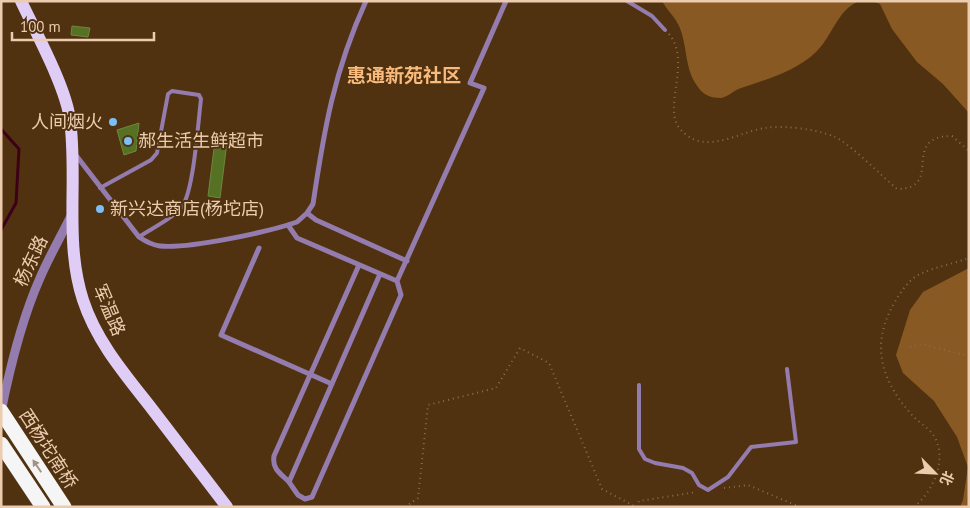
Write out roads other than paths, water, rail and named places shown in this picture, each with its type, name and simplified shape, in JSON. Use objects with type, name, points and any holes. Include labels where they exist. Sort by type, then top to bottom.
[{"type":"highway","name":"西杨坨南桥","points":[[1,412],[64,507]]},
{"type":"highway","name":"西杨坨南桥","points":[[1,444],[43,507]]},
{"type":"main road","name":"军温路","points":[[21,1],[62,90],[70,118],[73,152],[74,266],[83,300],[94,328],[112,357],[227,507]]},
{"type":"street","points":[[73,152],[139,237],[160,246],[194,244],[297,222],[313,204],[328,113],[342,56],[366,1]]},
{"type":"street","points":[[359,265],[274,456],[273,465],[276,470],[289,482],[298,495],[306,499],[312,497],[401,296],[397,281],[484,88],[470,83],[506,1]]},
{"type":"street","name":"杨东路","points":[[1,412],[7,381],[27,311],[40,278],[73,213]]},
{"type":"street","points":[[307,213],[316,220],[407,261]]},
{"type":"street","points":[[288,225],[296,238],[397,281]]},
{"type":"street","points":[[259,248],[221,335],[332,384]]},
{"type":"street","points":[[289,482],[380,274]]},
{"type":"lane","points":[[627,1],[652,16],[665,30]]},
{"type":"lane","points":[[100,188],[154,157],[168,94],[172,91],[199,96],[201,99],[190,177],[183,205],[176,212],[139,237]]},
{"type":"lane","points":[[639,385],[639,449],[645,459],[687,470],[692,473],[699,485],[708,490],[728,477],[751,447],[796,442],[787,369]]},
{"type":"waterway","points":[[1,129],[19,149],[16,203],[1,230]]},
{"type":"place","name":"人间烟火","points":[[113,122]]},
{"type":"place","name":"郝生活生鲜超市","points":[[128,141]]},
{"type":"place","name":"新兴达商店(杨坨店)","points":[[100,209]]},
{"type":"district","name":"惠通新苑社区","points":[[404,75]]}]
